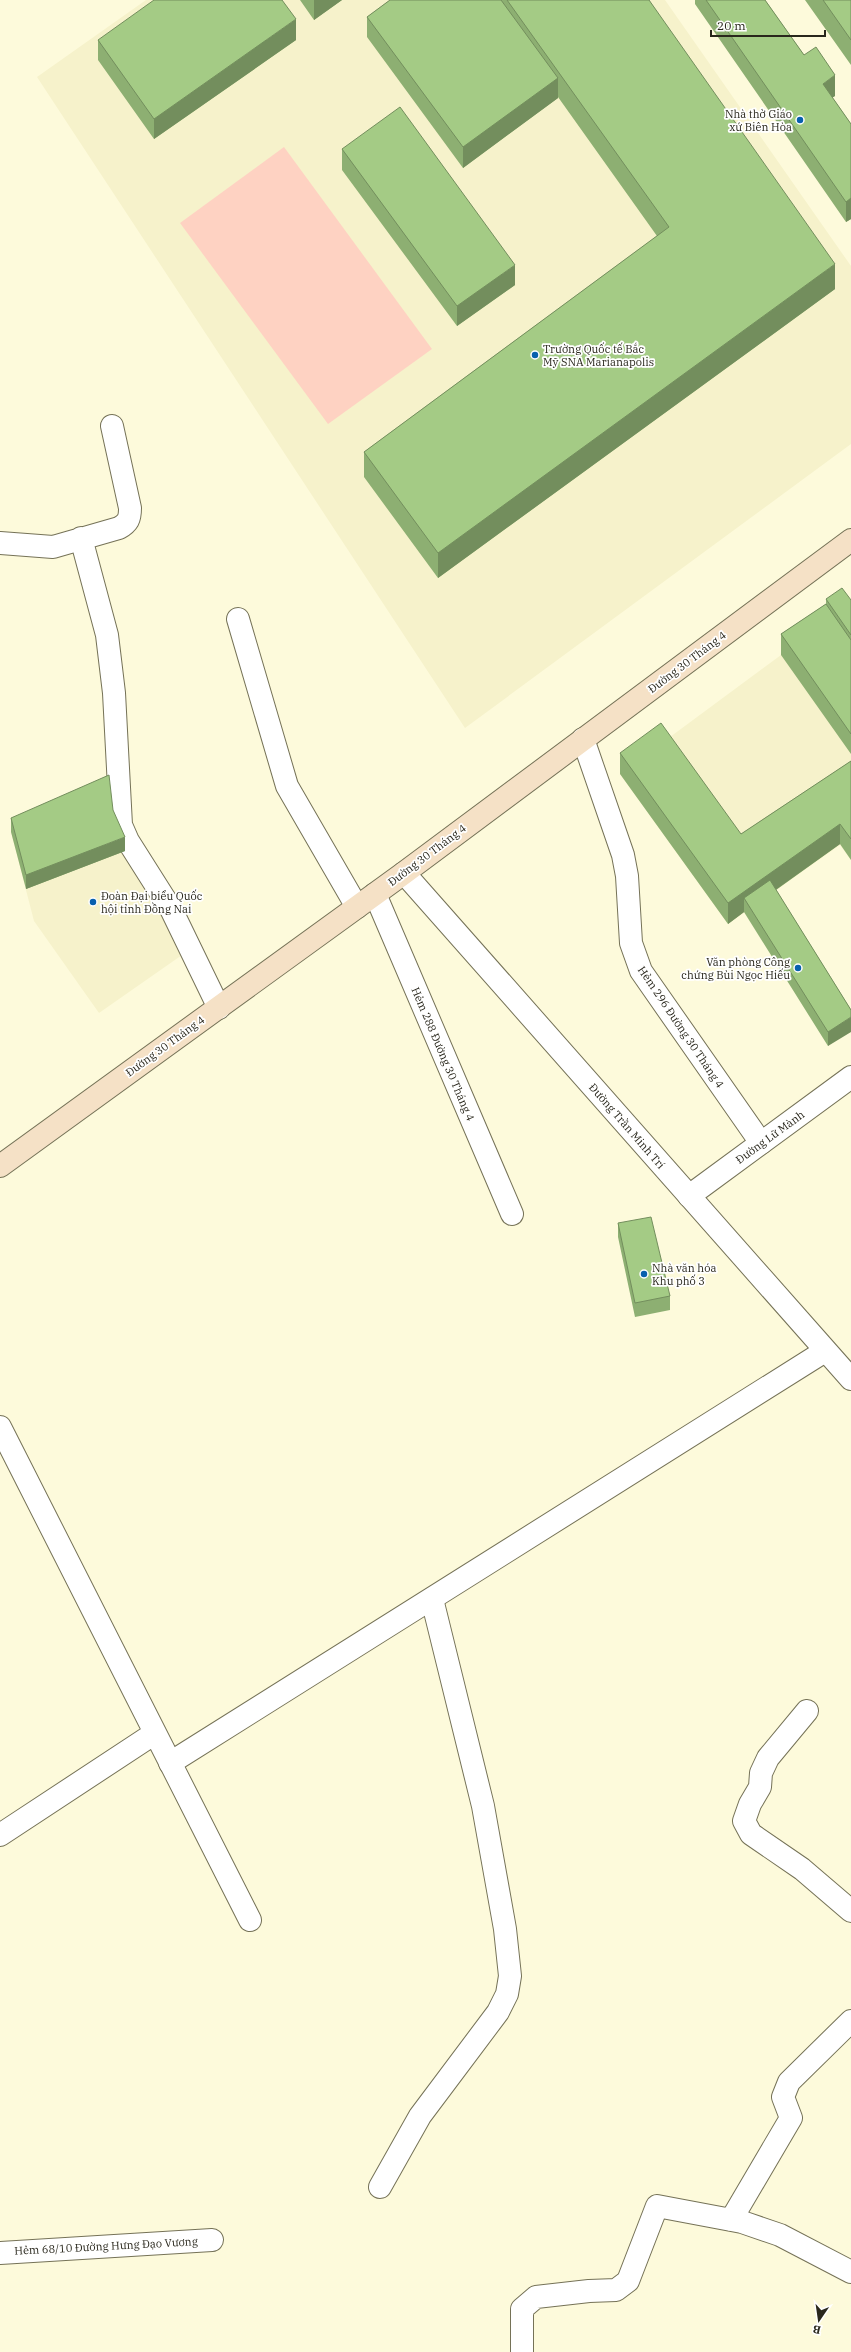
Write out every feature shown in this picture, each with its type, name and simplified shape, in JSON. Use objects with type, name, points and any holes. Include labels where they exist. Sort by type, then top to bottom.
[{"type":"main road","name":"Đường 30 Tháng 4","points":[[0,1166],[404,873],[851,540]]},
{"type":"street","points":[[0,544],[52,547],[119,528],[129,520],[130,508],[112,426]]},
{"type":"street","points":[[81,538],[107,635],[114,692],[121,825],[128,841],[171,909],[219,1008]]},
{"type":"street","points":[[238,619],[287,786],[357,907]]},
{"type":"street","name":"Hẻm 296 Đường 30 Tháng 4","points":[[583,739],[623,855],[627,876],[629,929],[635,957],[641,971],[761,1143]]},
{"type":"street","name":"Đường Trần Minh Trí","points":[[404,873],[851,1379]]},
{"type":"street","name":"Hẻm 288 Đường 30 Tháng 4","points":[[375,894],[512,1214]]},
{"type":"street","name":"Đường Lữ Mành","points":[[689,1196],[851,1077]]},
{"type":"street","points":[[170,1763],[825,1351]]},
{"type":"street","points":[[0,1427],[250,1920]]},
{"type":"street","points":[[380,2186],[420,2116],[498,2012],[507,1994],[510,1976],[505,1929],[483,1806],[432,1599]]},
{"type":"street","points":[[807,1711],[768,1758],[761,1773],[760,1787],[750,1804],[744,1822],[751,1834],[802,1868],[851,1911]]},
{"type":"street","points":[[0,1835],[155,1733]]},
{"type":"street","points":[[731,2220],[791,2118],[783,2097],[789,2082],[851,2021]]},
{"type":"street","points":[[522,2352],[522,2309],[536,2297],[589,2291],[616,2290],[628,2281],[657,2206],[731,2220],[780,2235],[851,2272]]},
{"type":"street","name":"Hẻm 68/10 Đường Hưng Đạo Vương","points":[[0,2253],[212,2240]]},
{"type":"shaded area","name":"Trường Quốc tế Bắc Mỹ SNA Marianapolis","points":[[146,0],[665,0],[851,266],[851,444],[465,728],[37,77]]},
{"type":"shaded area","points":[[284,147],[432,349],[328,424],[180,223]]},
{"type":"shaded area","points":[[826,624],[851,660],[851,860],[840,845],[728,924],[620,774],[781,655]]},
{"type":"shaded area","name":"Đoàn Đại biểu Quốc hội tỉnh Đồng Nai","points":[[109,790],[182,955],[99,1013],[34,921],[11,832]]},
{"type":"building","points":[[154,0],[282,0],[296,19],[154,119],[98,40]]},
{"type":"building","points":[[390,0],[501,0],[558,78],[463,147],[367,17]]},
{"type":"building","points":[[507,0],[649,0],[835,264],[438,553],[364,452],[669,227]]},
{"type":"building","points":[[706,0],[765,0],[804,55],[816,47],[835,75],[823,84],[851,124],[851,198],[846,202]]},
{"type":"building","points":[[823,0],[851,0],[851,40]]},
{"type":"building","points":[[400,107],[515,265],[457,306],[342,149]]},
{"type":"building","points":[[842,588],[851,600],[851,635],[826,599]]},
{"type":"building","points":[[826,604],[851,640],[851,734],[781,634]]},
{"type":"building","points":[[661,723],[741,834],[851,761],[851,839],[840,824],[728,903],[620,753]]},
{"type":"building","points":[[109,775],[113,810],[125,837],[26,875],[11,818]]},
{"type":"building","name":"Văn phòng Công chứng Bùi Ngọc Hiếu","points":[[770,880],[851,1010],[851,1017],[828,1032],[744,898]]},
{"type":"building","name":"Nhà văn hóa Khu phố 3","points":[[651,1217],[670,1296],[635,1303],[618,1223]]},
{"type":"place","name":"Nhà thờ Giáo xứ Biên Hòa","points":[[800,120]]},
{"type":"place","name":"Trường Quốc tế Bắc Mỹ SNA Marianapolis","points":[[535,355]]},
{"type":"place","name":"Đoàn Đại biểu Quốc hội tỉnh Đồng Nai","points":[[93,902]]},
{"type":"place","name":"Văn phòng Công chứng Bùi Ngọc Hiếu","points":[[798,968]]},
{"type":"place","name":"Nhà văn hóa Khu phố 3","points":[[644,1274]]}]
